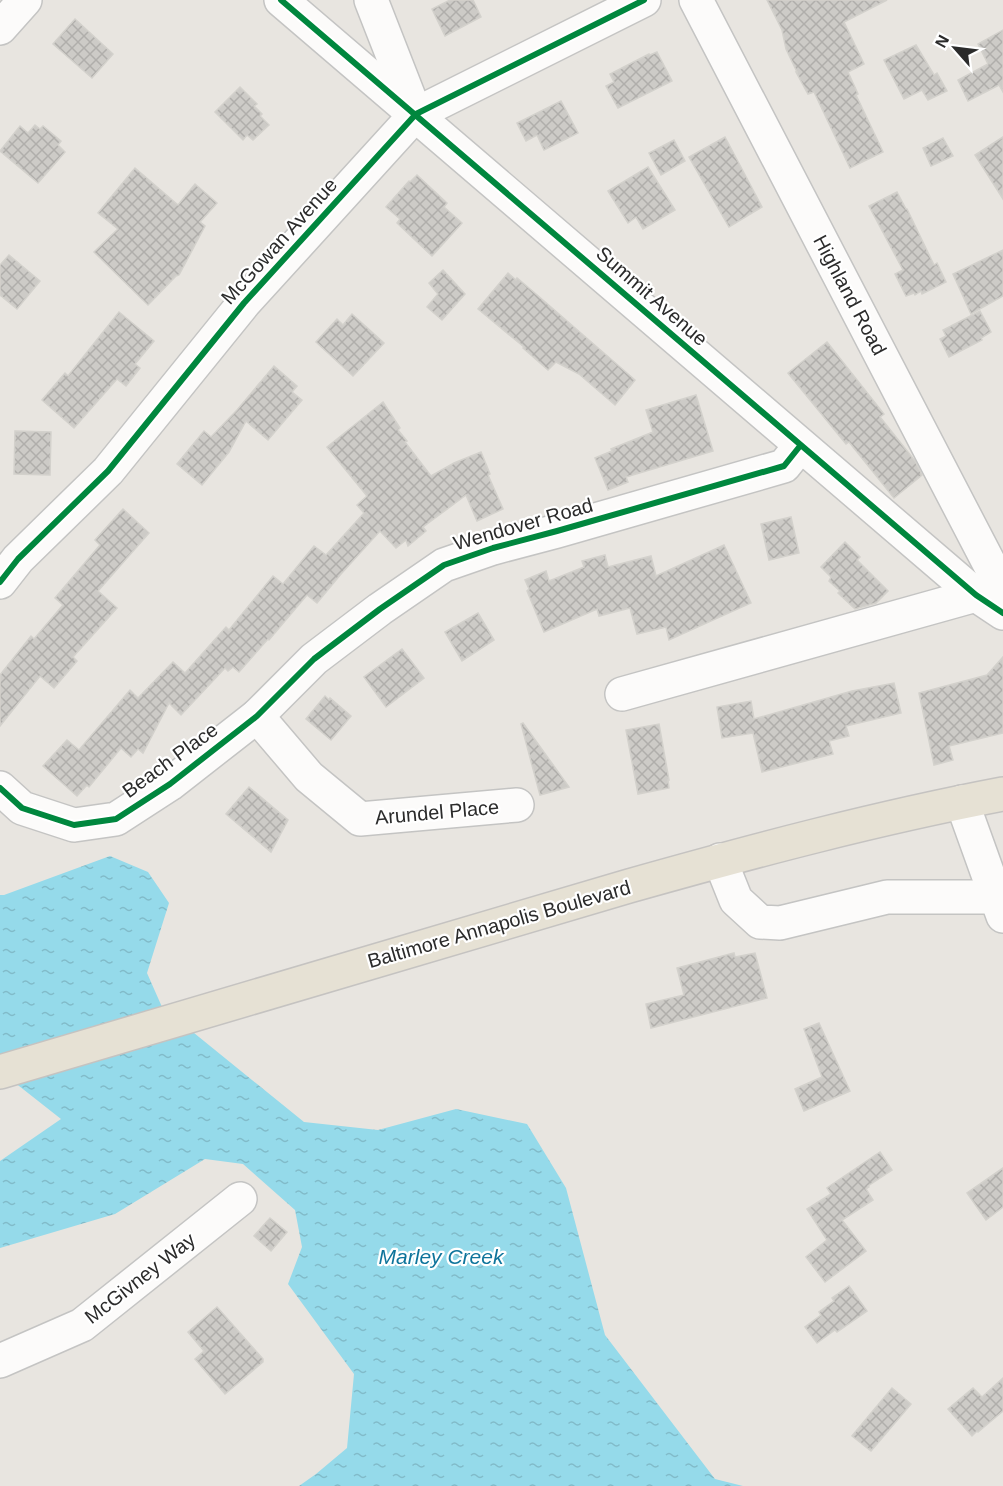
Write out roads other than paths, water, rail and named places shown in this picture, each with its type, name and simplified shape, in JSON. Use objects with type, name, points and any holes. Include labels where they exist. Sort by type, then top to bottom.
[{"type":"main road","name":"Baltimore Annapolis Boulevard","points":[[0,1072],[720,860],[767,847],[1003,794]]},
{"type":"street","points":[[0,28],[25,0]]},
{"type":"street","name":"Summit Avenue","points":[[281,0],[800,446],[989,592],[1003,614]]},
{"type":"street","points":[[371,0],[416,114]]},
{"type":"street","name":"McGowan Avenue","points":[[0,582],[18,559],[108,471],[244,303],[416,114],[644,0]]},
{"type":"street","name":"Highland Road","points":[[696,0],[989,592]]},
{"type":"street","name":"Wendover Road","points":[[257,716],[314,659],[380,609],[444,565],[493,548],[784,466],[800,446]]},
{"type":"street","points":[[622,694],[989,592]]},
{"type":"street","name":"Beach Place","points":[[0,788],[22,808],[74,825],[116,819],[170,784],[257,716]]},
{"type":"street","name":"Arundel Place","points":[[257,716],[309,777],[360,819],[517,805]]},
{"type":"street","points":[[720,860],[736,900],[760,921],[780,923],[887,897],[999,907],[962,802]]},
{"type":"street","name":"McGivney Way","points":[[0,1361],[82,1324],[240,1199]]},
{"type":"water","name":"Marley Creek","points":[[110,856],[148,872],[169,903],[147,973],[162,1007],[304,1122],[378,1130],[456,1109],[527,1124],[566,1188],[605,1335],[715,1479],[743,1486],[299,1486],[347,1448],[354,1374],[288,1284],[302,1247],[295,1210],[243,1164],[205,1159],[115,1214],[0,1248],[0,1161],[61,1119],[0,1071],[0,895]]}]
